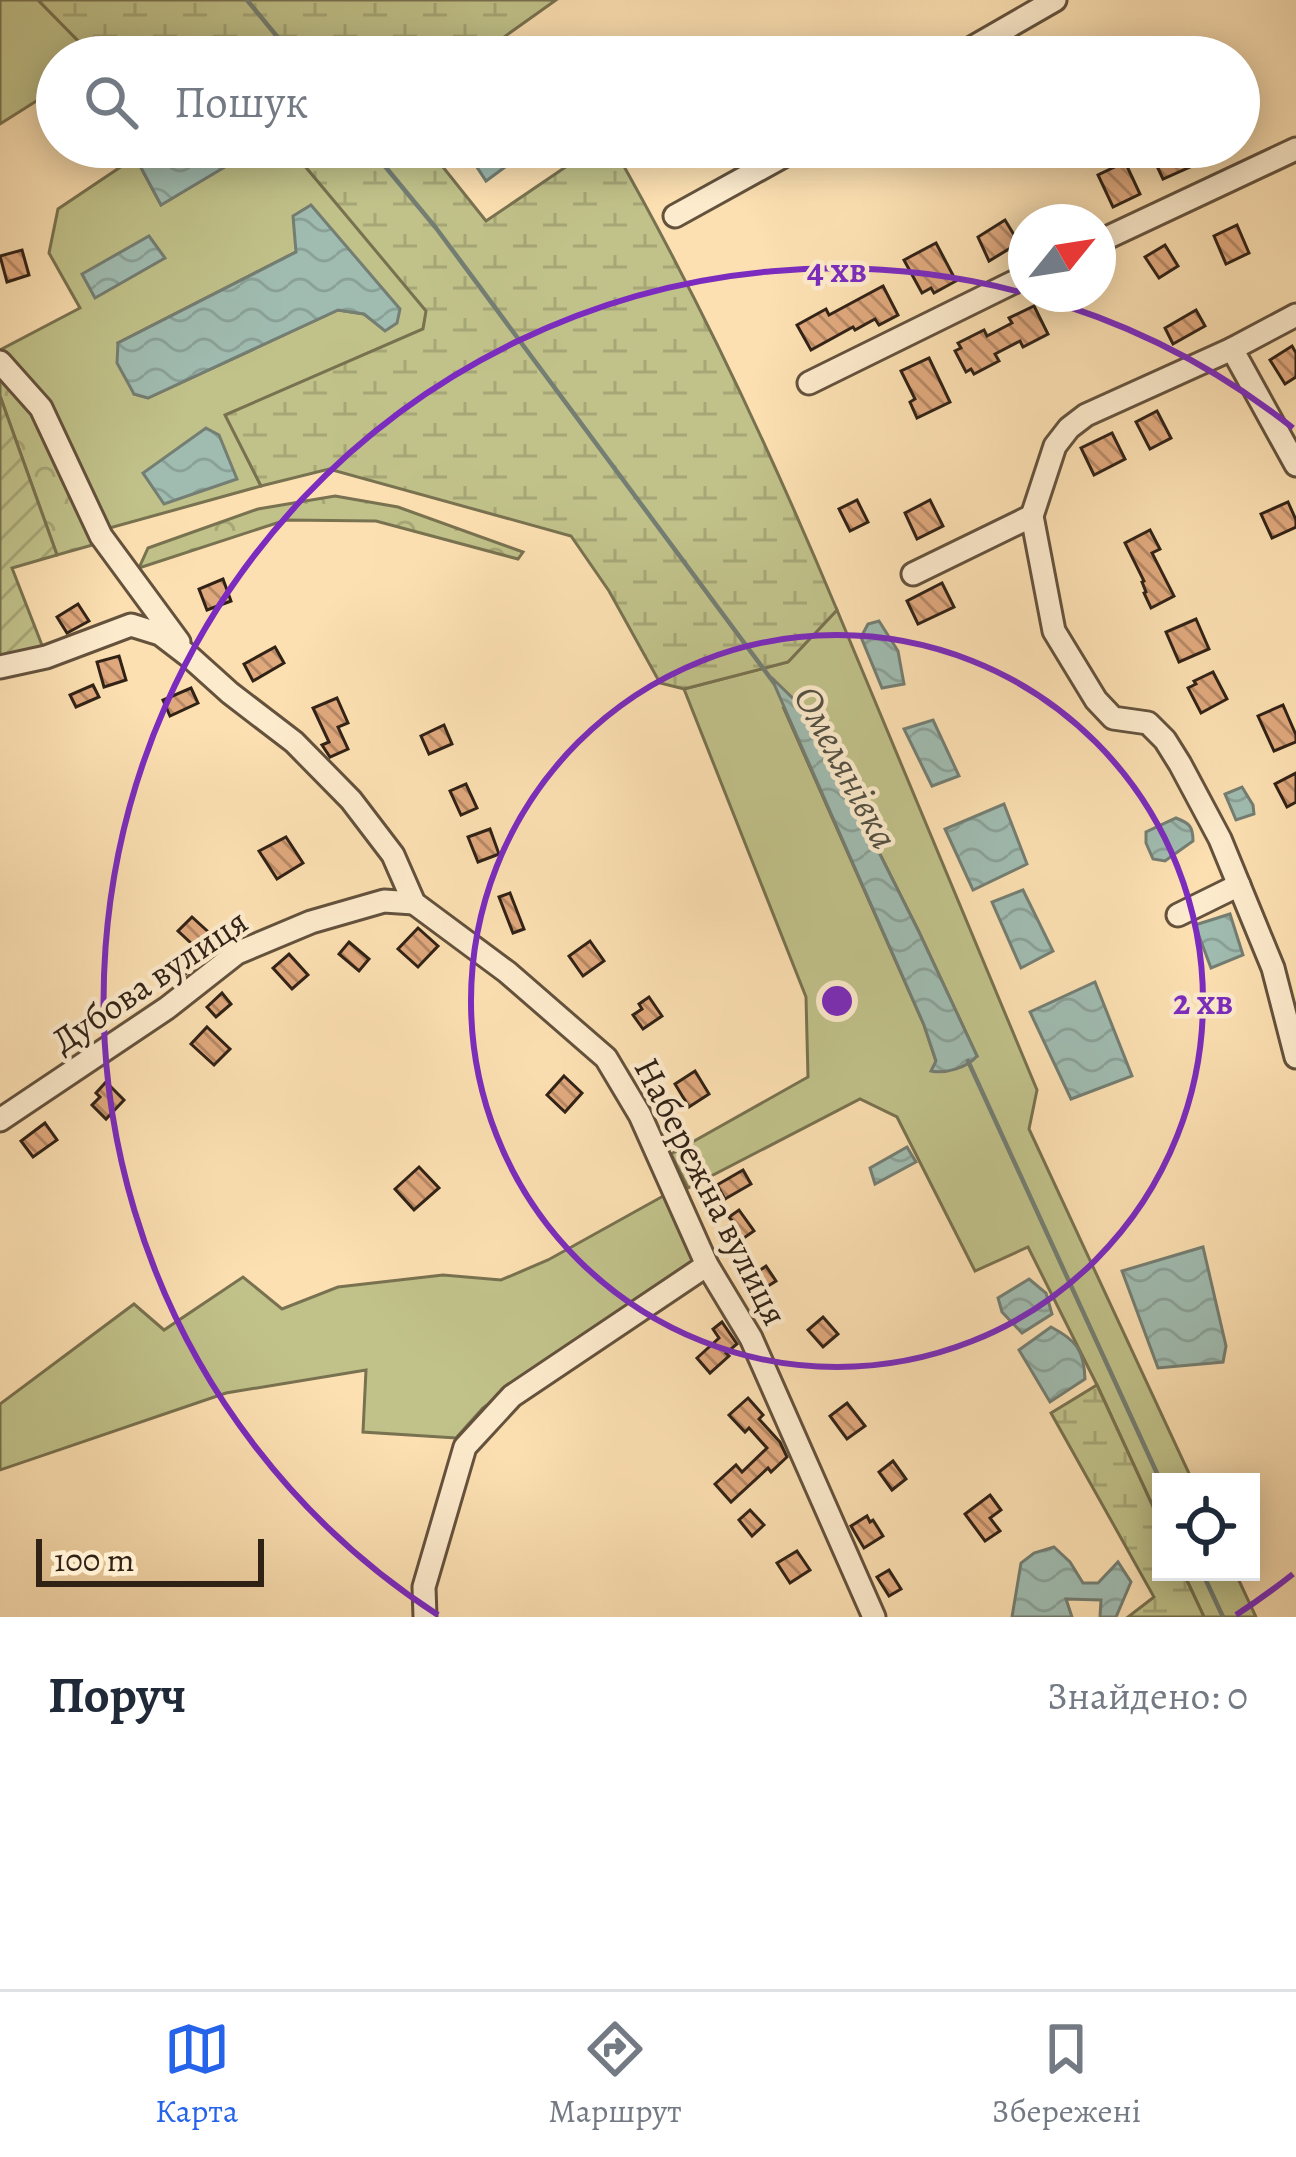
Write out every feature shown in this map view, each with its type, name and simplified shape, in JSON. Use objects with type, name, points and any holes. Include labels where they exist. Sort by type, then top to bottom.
[{"type":"street","points":[[992,36],[1055,0]]},
{"type":"street","points":[[1260,165],[1296,148]]},
{"type":"street","points":[[675,216],[762,168]]},
{"type":"street","points":[[1116,233],[1254,168]]},
{"type":"street","points":[[809,383],[1008,285]]},
{"type":"street","points":[[1296,315],[1086,415],[1055,446],[1032,516],[1054,631],[1096,700],[1113,718],[1148,723],[1165,740],[1220,838],[1274,968],[1296,1057]]},
{"type":"street","points":[[1232,349],[1296,464]]},
{"type":"street","points":[[0,362],[41,408],[101,536],[190,657]]},
{"type":"street","points":[[913,574],[1032,516]]},
{"type":"street","name":"Набережна вулиця","points":[[0,667],[46,657],[131,625],[160,634],[294,742],[351,800],[393,855],[414,903],[507,972],[606,1058],[640,1115],[707,1264],[751,1338],[874,1617]]},
{"type":"street","points":[[1178,916],[1239,885]]},
{"type":"street","name":"Дубова вулиця","points":[[0,1120],[167,1008],[237,953],[311,922],[384,902],[414,903]]},
{"type":"street","points":[[424,1617],[424,1587],[465,1447],[512,1396],[707,1264]]},
{"type":"green space","points":[[0,0],[38,0],[73,36],[36,36],[36,101],[0,124]]},
{"type":"green space","points":[[38,0],[556,0],[505,36],[73,36]]},
{"type":"green space","points":[[119,168],[141,168],[161,205],[222,168],[307,168],[427,311],[423,329],[226,415],[261,486],[106,529],[47,405],[0,350],[80,308],[49,253],[58,209]],"holes":[[[296,252],[385,330],[364,314],[338,310],[148,398],[134,394],[118,343]]]},
{"type":"green space","points":[[307,168],[444,168],[486,221],[564,168],[625,168],[732,375],[837,610],[788,662],[684,689],[660,683],[609,591],[571,536],[329,469],[261,486],[225,415],[423,329],[426,311]]},
{"type":"green space","points":[[0,376],[34,410],[96,544],[57,555],[0,396]]},
{"type":"green space","points":[[0,396],[57,555],[12,568],[45,653],[0,663]]},
{"type":"green space","points":[[335,496],[398,507],[523,552],[518,559],[376,521],[286,520],[139,568],[148,548],[258,509]]},
{"type":"green space","points":[[837,610],[1037,1090],[1029,1129],[1189,1473],[1152,1473],[1152,1504],[1028,1247],[975,1271],[897,1117],[860,1099],[688,1188],[671,1154],[808,1077],[806,997],[684,689],[788,662]],"holes":[[[784,709],[810,715],[977,1056],[936,1061]]]},
{"type":"green space","points":[[665,1195],[695,1263],[483,1408],[456,1438],[363,1432],[366,1370],[226,1393],[0,1470],[0,1404],[134,1304],[164,1330],[243,1277],[282,1309],[338,1287],[443,1275],[501,1280],[548,1260]]},
{"type":"green space","points":[[1097,1385],[1152,1504],[1152,1581],[1187,1581],[1204,1617],[1128,1617],[1154,1597],[1051,1413]]},
{"type":"green space","points":[[1187,1581],[1239,1581],[1256,1617],[1204,1617]]},
{"type":"water","points":[[141,168],[223,168],[161,205]]},
{"type":"water","points":[[478,168],[504,168],[486,181]]},
{"type":"water","points":[[311,205],[400,309],[397,323],[385,331],[364,314],[338,310],[148,398],[134,394],[117,363],[118,343],[296,252],[293,216]]},
{"type":"water","points":[[149,236],[165,258],[95,298],[82,274]]},
{"type":"water","points":[[206,428],[219,435],[237,479],[164,504],[143,473]]},
{"type":"water","points":[[879,621],[898,651],[904,684],[882,688],[861,637],[868,624]]},
{"type":"water","points":[[771,677],[810,715],[919,932],[977,1056],[962,1067],[931,1071],[936,1061],[924,1025]]},
{"type":"water","points":[[933,720],[959,776],[932,786],[904,729]]},
{"type":"water","points":[[1242,787],[1254,814],[1236,820],[1225,794]]},
{"type":"water","points":[[1004,804],[1027,864],[973,890],[945,829]]},
{"type":"water","points":[[1176,818],[1189,826],[1193,841],[1165,861],[1153,859],[1146,832]]},
{"type":"water","points":[[1023,890],[1053,951],[1021,968],[992,902]]},
{"type":"water","points":[[1230,914],[1243,955],[1211,968],[1195,925]]},
{"type":"water","points":[[1095,982],[1132,1076],[1071,1099],[1030,1012]]},
{"type":"water","points":[[907,1147],[916,1162],[875,1184],[870,1168]]},
{"type":"water","points":[[1203,1247],[1226,1346],[1223,1362],[1158,1368],[1122,1271]]},
{"type":"water","points":[[1029,1279],[1046,1293],[1052,1314],[1022,1333],[1002,1312],[998,1298]]},
{"type":"water","points":[[1051,1327],[1077,1347],[1085,1379],[1050,1402],[1019,1350]]},
{"type":"water","points":[[1054,1547],[1083,1583],[1098,1583],[1118,1562],[1131,1582],[1116,1617],[1100,1617],[1101,1600],[1066,1599],[1072,1617],[1012,1617],[1021,1563]]},
{"type":"building","points":[[1128,168],[1140,194],[1112,204],[1098,175]]},
{"type":"building","points":[[1158,168],[1188,168],[1163,179]]},
{"type":"building","points":[[1005,220],[1008,250],[989,261],[978,237]]},
{"type":"building","points":[[1237,225],[1249,253],[1226,264],[1214,236]]},
{"type":"building","points":[[936,243],[956,281],[934,293],[931,288],[922,293],[904,260]]},
{"type":"building","points":[[1165,245],[1178,266],[1159,278],[1145,257]]},
{"type":"building","points":[[22,250],[29,275],[7,282],[0,256]]},
{"type":"building","points":[[883,286],[898,315],[879,325],[875,319],[853,327],[811,350],[797,325],[826,309],[829,315]]},
{"type":"building","points":[[1196,310],[1205,326],[1173,344],[1165,328]]},
{"type":"building","points":[[1037,312],[1048,334],[1023,347],[1020,341],[995,354],[999,361],[974,374],[971,369],[966,372],[955,351],[961,348],[958,343],[984,330],[987,336],[1012,323],[1009,318]]},
{"type":"building","points":[[1292,346],[1296,377],[1285,384],[1270,360]]},
{"type":"building","points":[[929,358],[950,402],[917,418],[910,402],[915,399],[901,371]]},
{"type":"building","points":[[1157,411],[1171,438],[1150,449],[1136,422]]},
{"type":"building","points":[[1112,433],[1125,459],[1094,475],[1081,448]]},
{"type":"building","points":[[857,500],[868,522],[850,531],[839,509]]},
{"type":"building","points":[[930,500],[943,526],[917,539],[905,513]]},
{"type":"building","points":[[1288,502],[1296,527],[1272,538],[1261,514]]},
{"type":"building","points":[[1150,530],[1160,549],[1152,553],[1174,596],[1151,608],[1125,543]]},
{"type":"building","points":[[223,579],[231,601],[207,610],[199,589]]},
{"type":"building","points":[[942,583],[954,607],[918,624],[907,601]]},
{"type":"building","points":[[78,604],[89,621],[67,633],[57,617]]},
{"type":"building","points":[[1196,619],[1209,649],[1179,662],[1166,632]]},
{"type":"building","points":[[275,647],[284,663],[253,681],[244,664]]},
{"type":"building","points":[[119,656],[126,680],[104,687],[97,662]]},
{"type":"building","points":[[1213,672],[1227,699],[1201,713],[1188,688]]},
{"type":"building","points":[[93,685],[99,697],[76,707],[70,695]]},
{"type":"building","points":[[191,688],[198,703],[170,716],[163,700]]},
{"type":"building","points":[[337,698],[348,723],[338,727],[348,749],[330,757],[322,745],[329,742],[313,708]]},
{"type":"building","points":[[1283,705],[1296,742],[1274,751],[1258,716]]},
{"type":"building","points":[[444,725],[452,744],[429,754],[421,736]]},
{"type":"building","points":[[1296,773],[1296,802],[1287,807],[1275,784]]},
{"type":"building","points":[[466,784],[477,808],[461,815],[450,791]]},
{"type":"building","points":[[490,829],[499,854],[478,862],[468,837]]},
{"type":"building","points":[[286,837],[303,863],[277,879],[259,851]]},
{"type":"building","points":[[510,893],[524,929],[513,933],[499,897]]},
{"type":"building","points":[[192,917],[215,938],[180,979],[169,968],[192,944],[178,931]]},
{"type":"building","points":[[418,928],[438,946],[418,967],[398,949]]},
{"type":"building","points":[[590,941],[604,961],[583,976],[569,956]]},
{"type":"building","points":[[349,942],[369,959],[359,971],[339,954]]},
{"type":"building","points":[[289,954],[308,975],[292,989],[273,968]]},
{"type":"building","points":[[222,993],[231,1004],[216,1017],[207,1007]]},
{"type":"building","points":[[649,997],[662,1016],[643,1029],[633,1015]]},
{"type":"building","points":[[207,1027],[230,1049],[214,1065],[191,1044]]},
{"type":"building","points":[[695,1071],[709,1094],[689,1107],[675,1084]]},
{"type":"building","points":[[564,1076],[582,1093],[565,1112],[547,1095]]},
{"type":"building","points":[[106,1082],[124,1100],[106,1119],[92,1105]]},
{"type":"building","points":[[45,1123],[57,1140],[33,1157],[21,1141]]},
{"type":"building","points":[[419,1167],[439,1188],[414,1210],[395,1189]]},
{"type":"building","points":[[743,1170],[751,1184],[725,1199],[717,1185]]},
{"type":"building","points":[[739,1210],[754,1231],[735,1244],[724,1229]]},
{"type":"building","points":[[766,1266],[776,1281],[755,1294],[746,1280]]},
{"type":"building","points":[[823,1317],[838,1334],[823,1347],[808,1330]]},
{"type":"building","points":[[722,1322],[737,1344],[710,1373],[697,1358],[719,1338],[713,1329]]},
{"type":"building","points":[[748,1398],[787,1457],[731,1502],[715,1484],[736,1465],[742,1472],[767,1448],[729,1415]]},
{"type":"building","points":[[847,1403],[865,1426],[847,1439],[830,1416]]},
{"type":"building","points":[[893,1461],[906,1479],[892,1490],[879,1472]]},
{"type":"building","points":[[990,1495],[1001,1510],[990,1518],[1000,1531],[985,1541],[965,1514]]},
{"type":"building","points":[[750,1510],[764,1525],[752,1536],[739,1520]]},
{"type":"building","points":[[867,1516],[883,1536],[864,1548],[851,1526]]},
{"type":"building","points":[[797,1551],[810,1570],[790,1583],[777,1563]]},
{"type":"building","points":[[889,1570],[901,1589],[889,1596],[877,1577]]},
{"type":"waterway","name":"Омелянівка","points":[[247,0],[277,36]]},
{"type":"waterway","name":"Омелянівка","points":[[386,168],[774,683]]},
{"type":"waterway","name":"Омелянівка","points":[[968,1061],[1157,1473]]},
{"type":"waterway","name":"Омелянівка","points":[[1206,1581],[1223,1617]]}]
